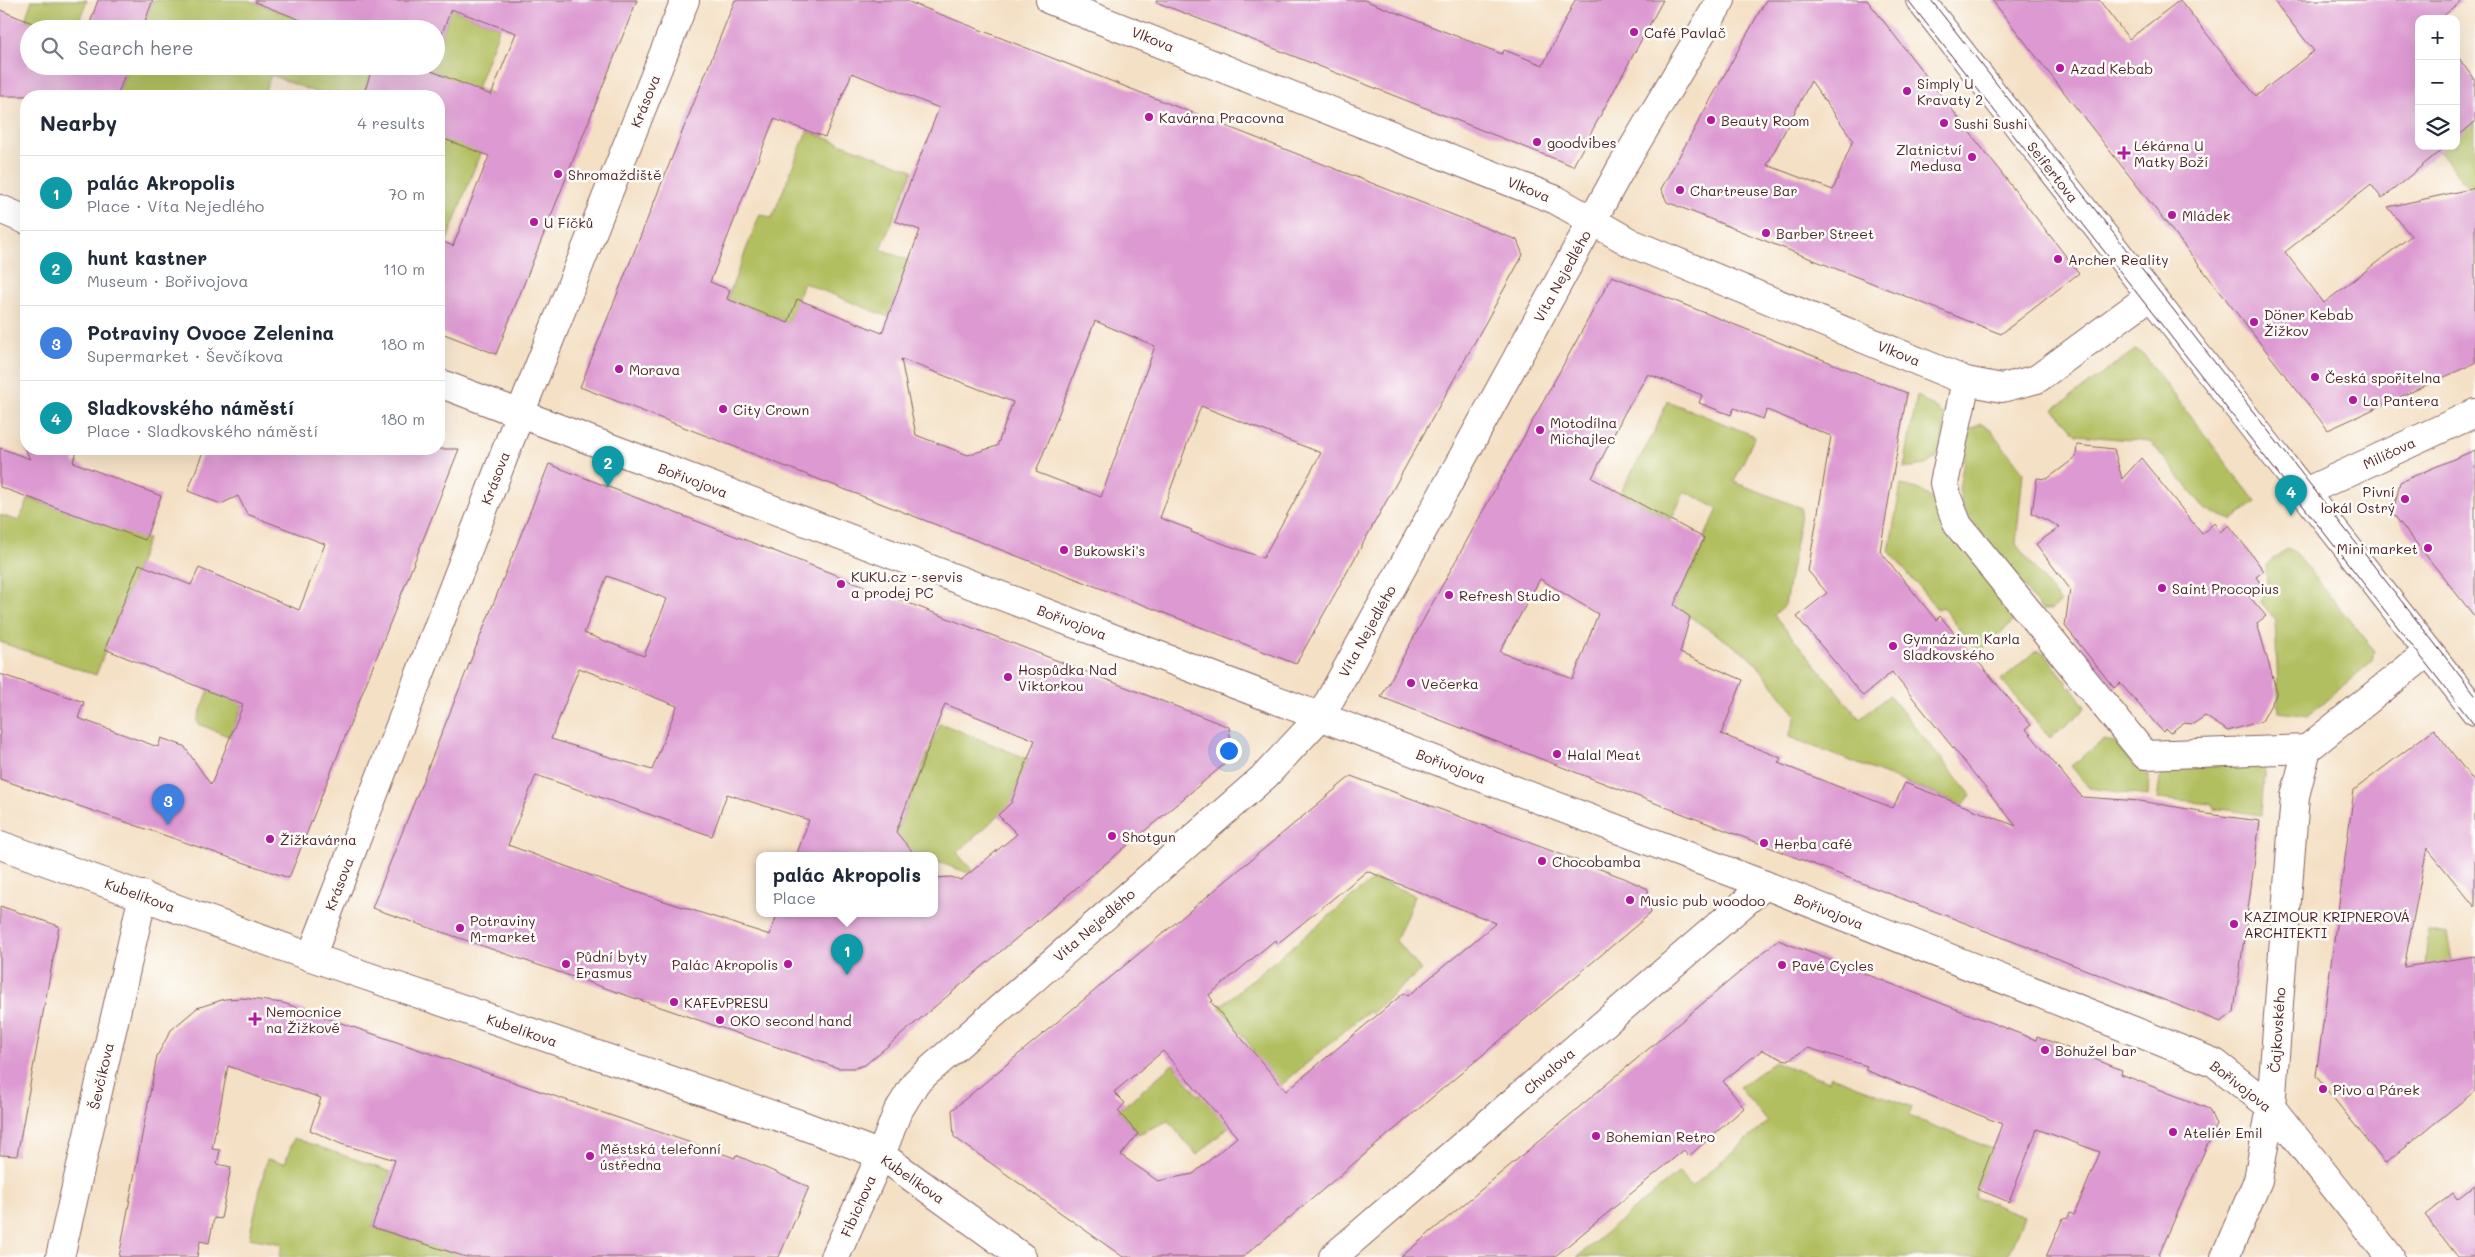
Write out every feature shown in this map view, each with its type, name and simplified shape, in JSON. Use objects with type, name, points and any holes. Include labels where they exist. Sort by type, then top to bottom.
[{"type":"street","name":"Krásova","points":[[311,958],[520,414],[685,0]]},
{"type":"street","name":"Vlkova","points":[[1050,0],[1104,9],[1556,200],[1631,243],[1966,381],[2002,388],[2037,379],[2150,296]]},
{"type":"street","name":"Víta Nejedlého","points":[[881,1155],[897,1113],[916,1082],[1266,775],[1321,716],[1592,222],[1721,0]]},
{"type":"street","name":"Seifertova","points":[[1920,0],[2428,652]]},
{"type":"street","points":[[0,209],[20,217]]},
{"type":"street","points":[[1966,381],[1944,483],[1948,500],[1958,525],[2145,755],[2307,749],[2428,652],[2475,711]]},
{"type":"street","name":"Bořivojova","points":[[445,384],[1765,885],[2215,1063],[2271,1108],[2390,1257]]},
{"type":"street","name":"Milíčova","points":[[2303,493],[2475,413]]},
{"type":"street","name":"Čajkovského","points":[[2225,1257],[2258,1180],[2271,1108],[2295,796],[2307,749]]},
{"type":"street","name":"Kubelíkova","points":[[0,845],[311,958],[792,1122],[881,1155],[1022,1257]]},
{"type":"street","name":"Chvalova","points":[[1333,1257],[1765,885]]},
{"type":"street","name":"Ševčíkova","points":[[60,1257],[142,895]]},
{"type":"street","name":"Fibichova","points":[[835,1257],[881,1155]]},
{"type":"green space","points":[[32,0],[87,0],[79,20],[25,20]]},
{"type":"green space","points":[[153,0],[248,0],[302,20],[145,20]]},
{"type":"green space","points":[[451,9],[500,27],[477,88],[501,98],[446,243],[445,136],[464,85],[441,75],[445,75],[445,25]]},
{"type":"green space","points":[[125,75],[271,75],[265,90],[120,90]]},
{"type":"green space","points":[[271,75],[370,75],[365,90],[310,90]]},
{"type":"green space","points":[[2460,121],[2466,129],[2475,122],[2475,188],[2470,190],[2438,150],[2460,150]]},
{"type":"green space","points":[[807,131],[913,170],[881,249],[910,261],[888,317],[804,283],[788,323],[727,299],[760,214],[772,218]]},
{"type":"green space","points":[[2135,350],[2143,354],[2256,502],[2232,520],[2206,510],[2151,442],[2077,435],[2054,409]]},
{"type":"green space","points":[[1917,395],[1946,416],[1940,454],[1926,465],[1904,468]]},
{"type":"green space","points":[[1667,401],[1755,436],[1734,482],[1802,508],[1785,605],[1774,615],[1860,719],[1889,695],[1971,795],[1963,805],[1789,737],[1796,715],[1752,658],[1690,617],[1607,568],[1674,605],[1706,540],[1704,538],[1718,509],[1685,491],[1671,520],[1620,493],[1655,431]]},
{"type":"green space","points":[[1981,424],[1989,428],[2023,472],[2016,544],[2060,602],[2051,610],[2042,610],[1963,510],[1959,489],[1969,430]]},
{"type":"green space","points":[[1901,485],[1918,489],[1936,501],[1990,582],[1989,587],[1994,588],[2014,614],[2013,622],[1978,652],[1942,607],[1937,609],[1889,551]]},
{"type":"green space","points":[[29,498],[148,539],[96,675],[0,642],[0,515],[19,521]]},
{"type":"green space","points":[[2287,548],[2294,551],[2375,652],[2373,660],[2308,716],[2279,712],[2275,620],[2261,602],[2267,584],[2266,565]]},
{"type":"green space","points":[[2039,651],[2045,654],[2067,682],[2067,688],[2072,688],[2085,707],[2082,712],[2050,738],[2001,680],[2033,653]]},
{"type":"green space","points":[[222,656],[256,670],[230,737],[199,724],[197,721]]},
{"type":"green space","points":[[940,723],[1028,759],[1011,804],[957,853],[977,876],[938,862],[938,852],[908,852],[891,846]]},
{"type":"green space","points":[[2104,740],[2115,742],[2134,766],[2149,775],[2148,796],[2089,788],[2071,766]]},
{"type":"green space","points":[[2265,764],[2261,815],[2214,808],[2212,804],[2157,799],[2161,773],[2166,768],[2181,767],[2183,769],[2189,765]]},
{"type":"green space","points":[[1374,879],[1415,895],[1396,941],[1421,970],[1371,1014],[1369,1011],[1364,1014],[1256,1107],[1253,1105],[1197,1155],[1168,1121],[1138,1134],[1118,1111],[1173,1064],[1199,1096],[1254,1050],[1219,1007]]},
{"type":"green space","points":[[2428,931],[2447,934],[2452,960],[2420,1023]]},
{"type":"green space","points":[[1774,1062],[1829,1081],[1831,1076],[1912,1107],[1909,1116],[1993,1149],[1974,1197],[2024,1216],[2007,1257],[1577,1257],[1679,1172],[1691,1187],[1768,1122],[1739,1087]]},
{"type":"green space","points":[[294,1138],[391,1172],[372,1227],[466,1257],[279,1257],[283,1244],[249,1238],[267,1159],[285,1163]]},
{"type":"building","points":[[98,0],[153,0],[145,20],[91,20]]},
{"type":"building","points":[[256,0],[637,0],[496,354],[445,334],[445,243],[453,246],[489,156],[445,139],[445,90],[365,90],[370,75],[441,75],[491,95],[516,33],[451,9],[445,25],[445,20],[300,20],[255,2]]},
{"type":"building","points":[[735,0],[904,0],[1517,240],[1523,255],[1296,664],[580,387]],"holes":[[[852,73],[939,108],[895,221],[920,230],[882,333],[797,299],[788,323],[727,299],[730,290],[710,282],[774,119],[825,137]],[[1095,321],[1155,346],[1101,497],[1036,472]],[[901,359],[1013,402],[997,446],[968,455],[916,435]],[[1201,406],[1321,453],[1263,558],[1191,532],[1192,530],[1160,518]]]},
{"type":"building","points":[[1157,0],[1364,0],[1502,54],[1504,50],[1543,65],[1575,0],[1663,0],[1573,166],[1156,2]]},
{"type":"building","points":[[1766,0],[1867,0],[2079,273],[2001,334],[1667,202],[1661,189]],"holes":[[[1811,81],[1853,140],[1833,190],[1767,165]]]},
{"type":"building","points":[[1992,0],[2099,0],[2129,39],[2180,0],[2256,96],[2314,51],[2273,0],[2464,0],[2444,15],[2415,15],[2415,150],[2441,150],[2382,199],[2371,184],[2285,252],[2324,303],[2411,236],[2388,207],[2475,188],[2475,363],[2328,430]]},
{"type":"building","points":[[0,10],[25,20],[20,20],[20,75],[125,75],[119,90],[20,90],[20,96],[0,96]]},
{"type":"building","points":[[2460,60],[2475,81],[2475,122],[2460,135]]},
{"type":"building","points":[[1612,276],[1907,393],[1880,551],[1936,620],[1940,616],[2031,725],[2026,729],[2082,797],[2140,801],[2200,811],[2199,813],[2260,821],[2234,1012],[2221,1022],[1381,697]],"holes":[[[1648,374],[1702,395],[1699,403],[1731,415],[1734,408],[1763,419],[1767,410],[1831,436],[1808,571],[1827,593],[1797,617],[1863,696],[1892,672],[2016,826],[1905,783],[1893,808],[1778,763],[1781,758],[1721,734],[1743,680],[1680,653],[1690,617],[1674,605],[1704,538],[1592,478],[1624,414]],[[1540,579],[1598,614],[1573,679],[1500,652]]]},
{"type":"building","name":"Saint Procopius","points":[[2077,445],[2114,449],[2122,479],[2141,458],[2202,534],[2214,523],[2220,532],[2229,525],[2264,571],[2256,577],[2262,586],[2249,596],[2266,616],[2257,623],[2276,689],[2276,695],[2262,721],[2228,731],[2205,716],[2193,724],[2183,723],[2170,733],[2166,729],[2163,732],[2120,683],[2114,688],[2065,626],[2070,589],[2036,544],[2060,527],[2032,513],[2037,478],[2047,479],[2076,457]]},
{"type":"building","points":[[0,448],[30,459],[28,455],[76,455],[73,462],[161,496],[145,540],[0,487]]},
{"type":"building","points":[[445,449],[459,449],[289,878],[0,779],[0,674],[84,702],[78,718],[158,747],[161,738],[184,746],[211,785],[243,705],[105,649],[139,564],[191,585],[199,568],[299,610],[325,544],[247,514],[238,496],[221,504],[188,491],[202,455],[445,455]]},
{"type":"building","points":[[2475,450],[2475,617],[2393,514],[2400,482]]},
{"type":"building","points":[[549,464],[1229,727],[1233,757],[865,1065],[855,1068],[838,1068],[372,908]],"holes":[[[607,576],[667,599],[644,656],[584,633]],[[579,668],[677,706],[652,770],[551,739]],[[945,704],[1035,740],[1011,803],[998,815],[1017,834],[961,880],[951,877],[938,878],[938,917],[776,917],[770,935],[636,892],[508,845],[536,775],[712,836],[727,794],[809,820],[797,852],[913,852],[896,832]]]},
{"type":"building","points":[[2434,729],[2475,783],[2475,907],[2427,848],[2404,967],[2475,956],[2475,1091],[2385,1163],[2316,1076],[2354,790]]},
{"type":"building","points":[[1351,776],[1624,878],[1648,889],[1651,913],[1243,1257],[1123,1257],[954,1137],[952,1110]],"holes":[[[1367,871],[1496,923],[1408,996],[1404,993],[1286,1091],[1211,1002],[1213,1001],[1209,995],[1275,940],[1277,944]],[[1163,1051],[1237,1137],[1193,1174],[1158,1181],[1121,1155],[1138,1134],[1118,1111],[1125,1103],[1114,1092]]]},
{"type":"building","points":[[0,906],[59,926],[17,1156],[0,1155]]},
{"type":"building","points":[[1778,940],[2036,1040],[2037,1036],[2122,1070],[2121,1074],[2209,1109],[2216,1125],[2158,1257],[2046,1257],[2063,1218],[2067,1219],[2070,1213],[2074,1215],[2100,1152],[2037,1129],[2009,1202],[1977,1189],[2002,1124],[1865,1070],[1867,1066],[1808,1048],[1788,1060],[1762,1050],[1723,1081],[1744,1108],[1689,1156],[1684,1150],[1554,1257],[1401,1257]]},
{"type":"building","points":[[242,998],[283,1003],[735,1158],[736,1155],[809,1187],[779,1257],[466,1257],[372,1227],[395,1160],[341,1144],[310,1130],[321,1098],[228,1066],[212,1149],[220,1150],[217,1164],[231,1167],[221,1219],[214,1218],[209,1243],[200,1241],[197,1257],[119,1257],[157,1056],[171,1030],[197,1008],[225,999]]},
{"type":"building","points":[[2475,1185],[2475,1257],[2458,1257],[2425,1215],[2453,1193],[2457,1199]]},
{"type":"tram line","points":[[1908,0],[2475,726]]},
{"type":"tram line","points":[[1931,0],[2475,695]]},
{"type":"place","name":"Café Pavlač","points":[[1634,32]]},
{"type":"place","name":"Azad Kebab","points":[[2060,68]]},
{"type":"place","name":"Simply U Kravaty 2","points":[[1907,91]]},
{"type":"place","name":"Kavárna Pracovna","points":[[1149,117]]},
{"type":"place","name":"Beauty Room","points":[[1711,120]]},
{"type":"place","name":"Sushi Sushi","points":[[1944,123]]},
{"type":"place","name":"goodvibes","points":[[1537,142]]},
{"type":"place","name":"Lékárna U Matky Boží","points":[[2124,153]]},
{"type":"place","name":"Zlatnictví Medusa","points":[[1972,157]]},
{"type":"place","name":"Shromaždiště","points":[[558,174]]},
{"type":"place","name":"Chartreuse Bar","points":[[1680,190]]},
{"type":"place","name":"Mládek","points":[[2172,215]]},
{"type":"place","name":"U Fíčků","points":[[534,222]]},
{"type":"place","name":"Barber Street","points":[[1766,233]]},
{"type":"place","name":"Archer Reality","points":[[2058,259]]},
{"type":"place","name":"Döner Kebab Žižkov","points":[[2254,322]]},
{"type":"place","name":"Morava","points":[[619,369]]},
{"type":"place","name":"Česká spořitelna","points":[[2315,377]]},
{"type":"place","name":"La Pantera","points":[[2353,400]]},
{"type":"place","name":"City Crown","points":[[723,409]]},
{"type":"place","name":"Motodílna Michajlec","points":[[1540,430]]},
{"type":"place","name":"hunt kastner","points":[[608,487]]},
{"type":"place","name":"Pivní lokál Ostrý","points":[[2405,499]]},
{"type":"place","name":"Sladkovského náměstí","points":[[2291,516]]},
{"type":"place","name":"Mini market","points":[[2428,548]]},
{"type":"place","name":"Bukowski's","points":[[1064,550]]},
{"type":"place","name":"KUKU.cz - servis a prodej PC","points":[[841,584]]},
{"type":"place","name":"Saint Procopius","points":[[2162,588]]},
{"type":"place","name":"Refresh Studio","points":[[1449,595]]},
{"type":"place","name":"Gymnázium Karla Sladkovského","points":[[1893,646]]},
{"type":"place","name":"Hospůdka Nad Viktorkou","points":[[1008,677]]},
{"type":"place","name":"Večerka","points":[[1411,683]]},
{"type":"place","name":"Halal Meat","points":[[1557,754]]},
{"type":"place","name":"Potraviny Ovoce Zelenina","points":[[168,825]]},
{"type":"place","name":"Shotgun","points":[[1112,836]]},
{"type":"place","name":"Žižkavárna","points":[[270,839]]},
{"type":"place","name":"Herba café","points":[[1764,843]]},
{"type":"place","name":"Chocobamba","points":[[1542,861]]},
{"type":"place","name":"Music pub woodoo","points":[[1630,900]]},
{"type":"place","name":"KAZIMOUR KRIPNEROVÁ ARCHITEKTI","points":[[2234,924]]},
{"type":"place","name":"Potraviny M-market","points":[[460,928]]},
{"type":"place","name":"Půdní byty Erasmus","points":[[566,964]]},
{"type":"place","name":"Palác Akropolis","points":[[788,964]]},
{"type":"place","name":"Pavé Cycles","points":[[1782,965]]},
{"type":"place","name":"palác Akropolis","points":[[847,975]]},
{"type":"place","name":"KAFEvPRESU","points":[[674,1002]]},
{"type":"place","name":"Nemocnice na Žižkově","points":[[255,1019]]},
{"type":"place","name":"OKO second hand","points":[[720,1020]]},
{"type":"place","name":"Bohužel bar","points":[[2045,1050]]},
{"type":"place","name":"Pivo a Párek","points":[[2323,1089]]},
{"type":"place","name":"Ateliér Emil","points":[[2173,1132]]},
{"type":"place","name":"Bohemian Retro","points":[[1596,1136]]},
{"type":"place","name":"Městská telefonní ústředna","points":[[590,1156]]}]
